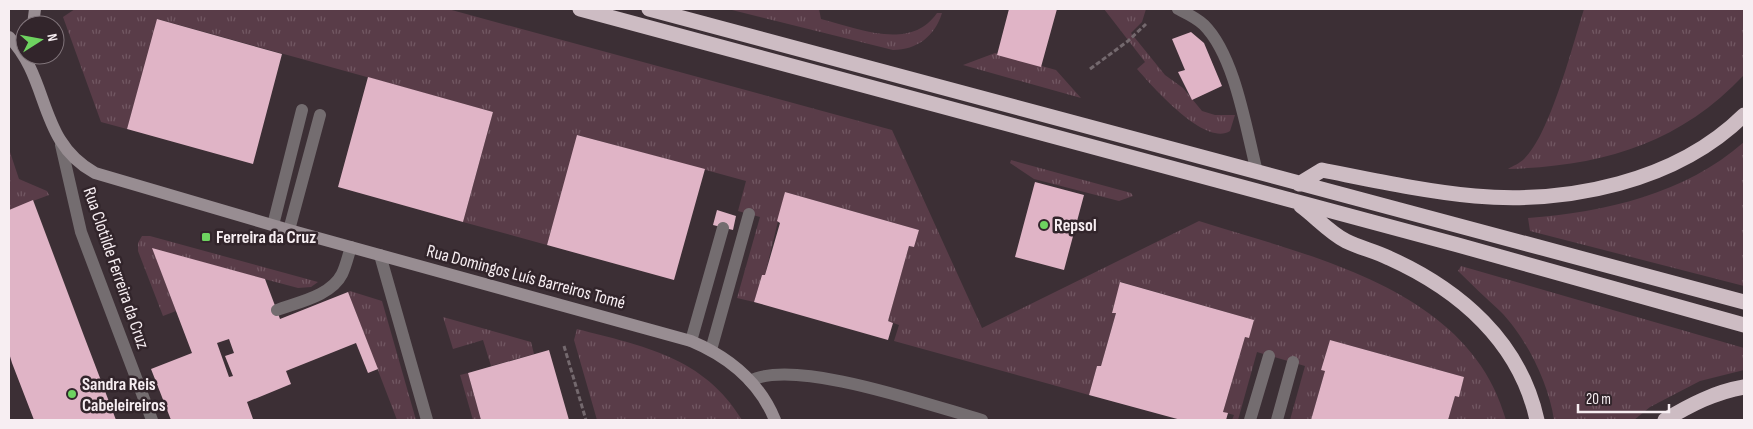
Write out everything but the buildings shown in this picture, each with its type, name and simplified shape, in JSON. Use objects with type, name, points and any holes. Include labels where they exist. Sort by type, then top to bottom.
[{"type":"highway","points":[[580,9],[1744,325]]},
{"type":"highway","points":[[649,9],[1744,302]]},
{"type":"highway","points":[[1299,184],[1322,170],[1388,184],[1477,196],[1528,197],[1578,193],[1621,183],[1663,169],[1700,149],[1744,115]]},
{"type":"highway","points":[[1296,202],[1345,241],[1389,258],[1437,284],[1471,310],[1503,342],[1516,363],[1526,385],[1537,420]]},
{"type":"highway","points":[[1665,420],[1693,403],[1730,389],[1744,386]]},
{"type":"main road","name":"Rua Clotilde Ferreira da Cruz","points":[[9,37],[32,70],[52,127],[61,144]]},
{"type":"main road","name":"Rua Clotilde Ferreira da Cruz","points":[[32,65],[32,70]]},
{"type":"main road","name":"Rua Domingos Luís Barreiros Tomé","points":[[61,144],[73,159],[84,167],[112,180],[691,341],[711,350],[737,366],[750,381],[775,420]]},
{"type":"street","points":[[1178,9],[1203,24],[1215,38],[1226,58],[1257,172]]},
{"type":"street","points":[[273,225],[302,110]]},
{"type":"street","points":[[289,230],[320,115]]},
{"type":"street","name":"Rua Clotilde Ferreira da Cruz","points":[[61,144],[81,232],[152,420]]},
{"type":"street","points":[[711,350],[749,214]]},
{"type":"street","points":[[691,341],[723,228]]},
{"type":"street","points":[[277,310],[330,288],[343,273],[351,247]]},
{"type":"street","points":[[380,255],[427,420]]},
{"type":"street","points":[[1250,420],[1269,356]]},
{"type":"street","points":[[1277,420],[1293,362]]},
{"type":"street","points":[[750,381],[767,374],[812,376],[842,382],[982,420]]},
{"type":"path","points":[[1090,69],[1146,24]]},
{"type":"path","points":[[564,346],[586,420]]},
{"type":"green space","points":[[75,9],[448,9],[892,130],[982,328],[1199,221],[1336,265],[1381,285],[1423,309],[1459,339],[1487,375],[1506,420],[1448,420],[1455,396],[1459,396],[1464,377],[1330,340],[1321,370],[1325,371],[1311,420],[1290,420],[1305,366],[1257,352],[1238,420],[1232,420],[1234,415],[1223,412],[1245,337],[1249,338],[1254,320],[1121,282],[1112,312],[1116,313],[1101,366],[1097,366],[1089,395],[894,341],[899,325],[888,321],[909,246],[914,247],[919,230],[785,192],[765,275],[762,275],[754,302],[737,298],[760,217],[738,211],[746,181],[578,135],[547,245],[463,222],[493,112],[158,19],[127,129],[101,122],[65,23],[65,16]]},
{"type":"green space","points":[[728,9],[819,9],[821,19],[883,34],[913,32],[926,25],[937,13],[942,13],[935,28],[924,40],[910,47],[893,50]]},
{"type":"green space","points":[[1104,9],[1146,9],[1142,22],[1131,33],[1165,75],[1183,88],[1202,111],[1215,115],[1235,115],[1230,131],[1219,134],[1207,130],[1194,123],[1166,100],[1137,69],[1145,62]]},
{"type":"green space","points":[[1584,9],[1744,9],[1744,75],[1719,99],[1692,119],[1665,135],[1636,147],[1575,163],[1508,169],[1524,159],[1534,147],[1543,130],[1560,88]]},
{"type":"green space","points":[[995,53],[1056,70],[1081,98],[963,65]]},
{"type":"green space","points":[[1744,142],[1744,286],[1530,231],[1528,218],[1586,211],[1615,205],[1670,187],[1696,175],[1721,160]]},
{"type":"green space","points":[[9,149],[19,179],[47,191],[49,195],[9,210]]},
{"type":"green space","points":[[1011,160],[1131,193],[1133,196],[1119,201],[1034,179],[1010,163]]},
{"type":"green space","points":[[142,236],[150,236],[318,282],[311,287],[298,288],[153,249],[176,311],[163,316],[138,251],[138,243]]},
{"type":"green space","points":[[1461,266],[1744,348],[1744,370],[1700,381],[1650,407],[1634,420],[1554,420],[1542,377],[1527,347],[1510,322],[1458,271]]},
{"type":"green space","points":[[348,292],[382,301],[416,420],[397,420]]},
{"type":"green space","points":[[443,317],[531,342],[534,354],[491,366],[483,340],[453,349]]},
{"type":"green space","points":[[577,329],[648,349],[670,357],[690,368],[727,399],[742,420],[597,420],[574,340]]},
{"type":"green space","points":[[468,373],[481,420],[473,420],[460,375]]},
{"type":"place","name":"Repsol","points":[[1044,225]]},
{"type":"place","name":"Ferreira da Cruz","points":[[206,237]]},
{"type":"place","name":"Sandra Reis Cabeleireiros","points":[[72,394]]}]
